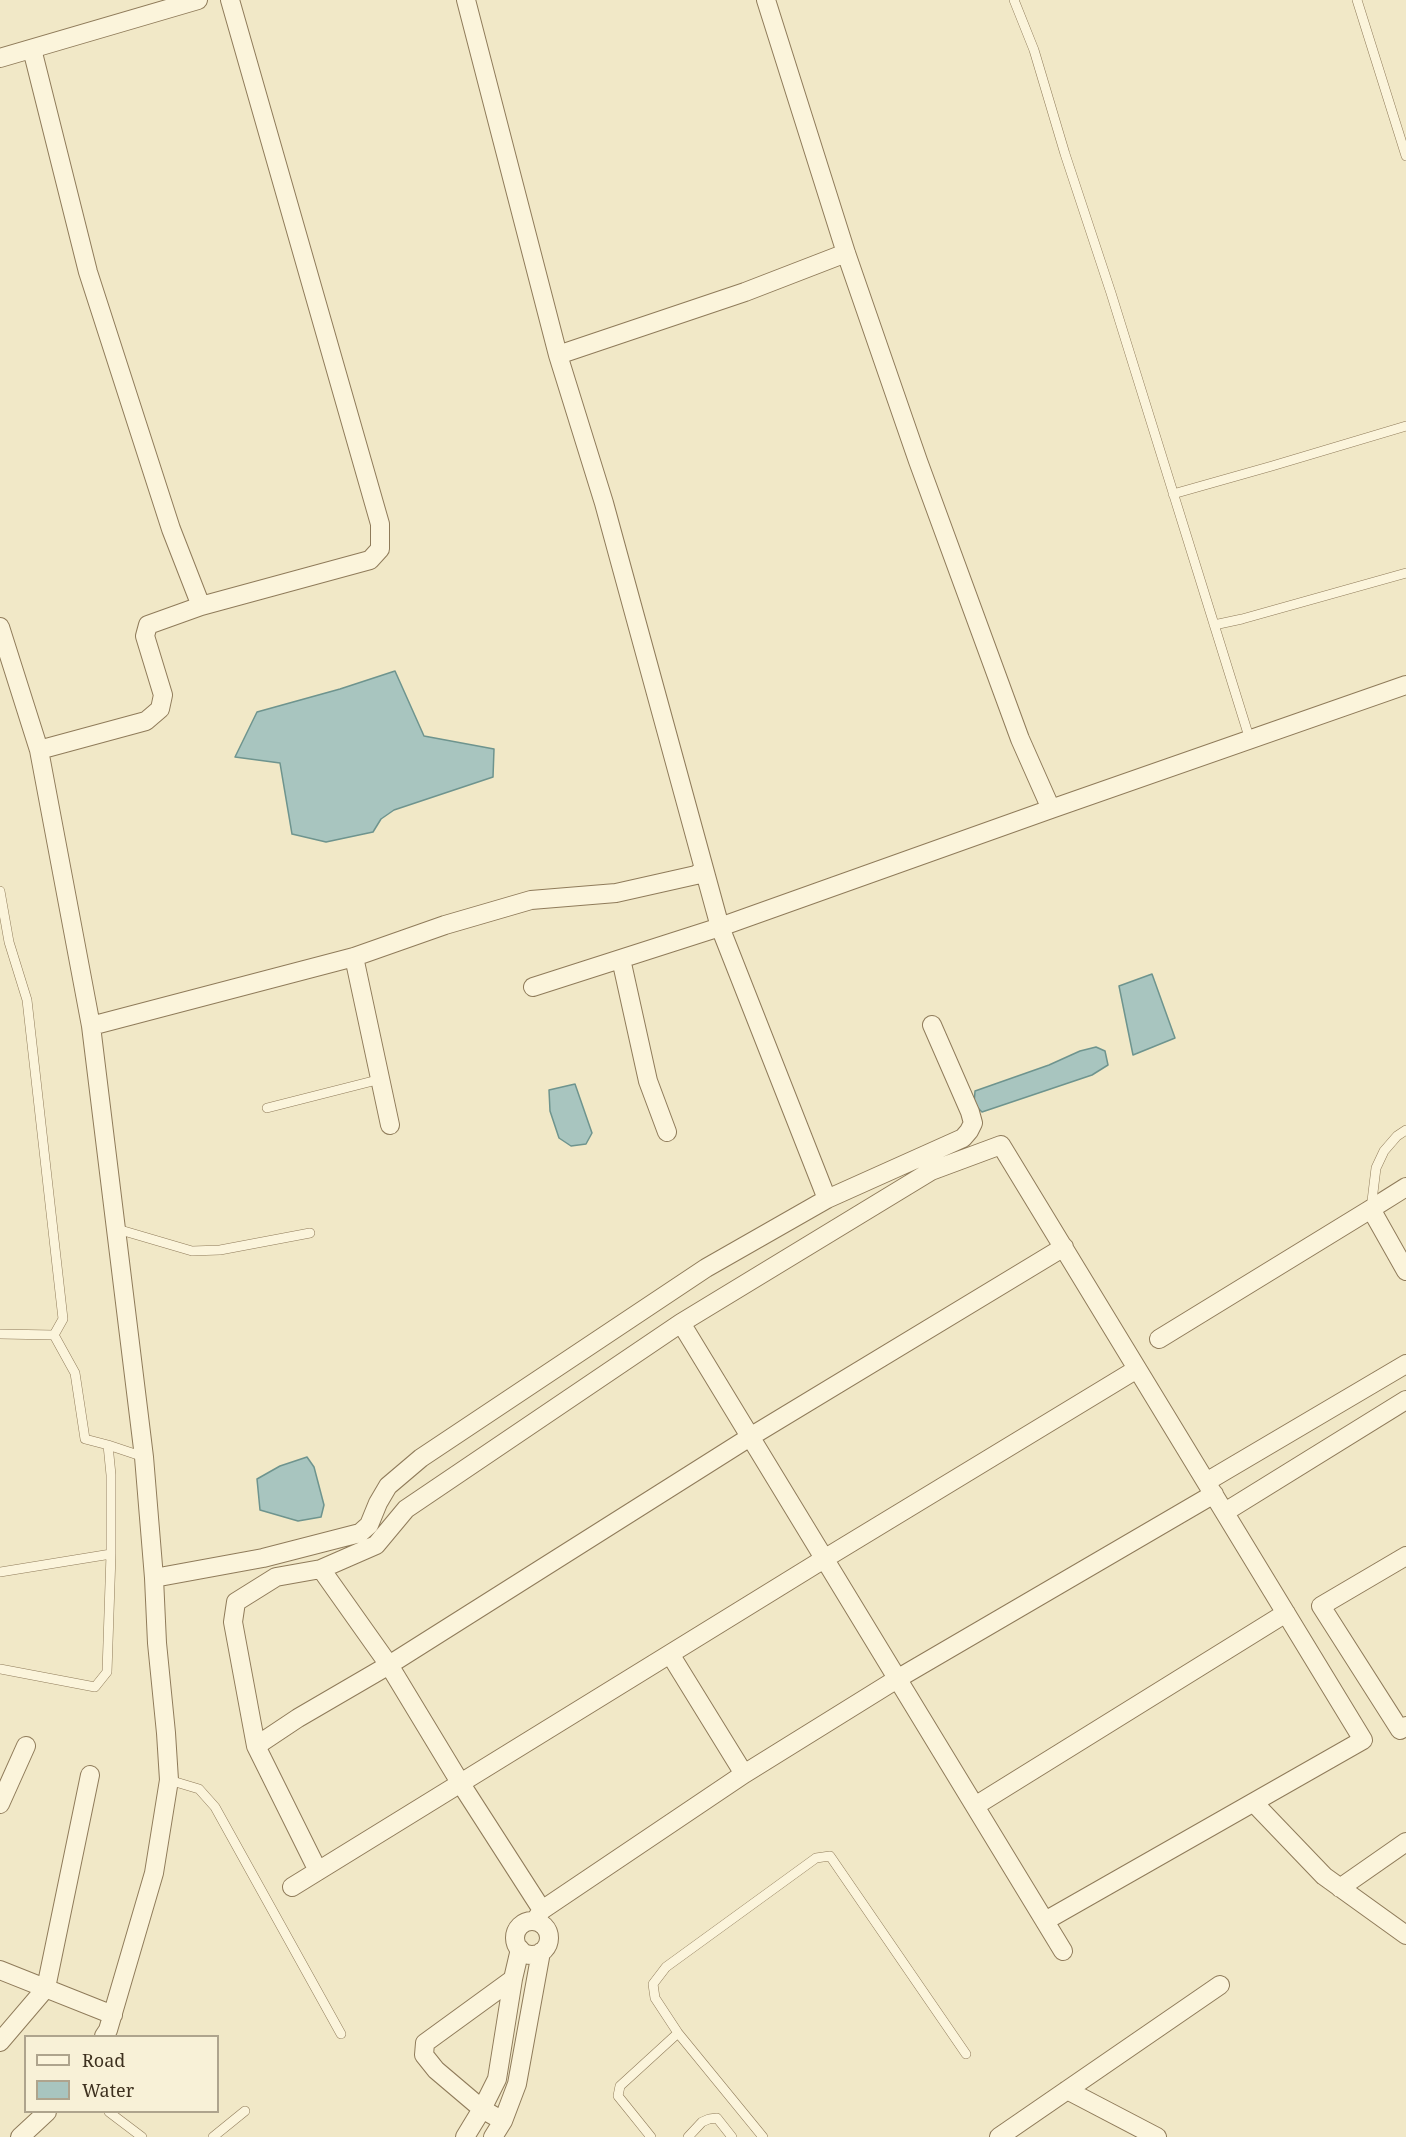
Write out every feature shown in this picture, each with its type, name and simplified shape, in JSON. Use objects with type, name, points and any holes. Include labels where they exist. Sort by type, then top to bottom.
[{"type":"street","points":[[0,58],[198,0]]},
{"type":"street","points":[[39,750],[146,722],[160,709],[163,695],[145,636],[148,625],[201,606],[370,560],[380,549],[380,524],[230,0]]},
{"type":"street","points":[[466,0],[558,355],[604,502],[720,927],[827,1199]]},
{"type":"street","points":[[766,0],[846,253],[942,528],[1020,739],[1052,809]]},
{"type":"street","points":[[32,49],[88,272],[171,529],[201,606]]},
{"type":"street","points":[[558,355],[745,292],[846,253]]},
{"type":"street","points":[[0,627],[39,750],[91,1026],[144,1457],[157,1643],[166,1733],[169,1780],[154,1873],[105,2035]]},
{"type":"street","points":[[533,987],[720,927],[1406,686]]},
{"type":"street","points":[[91,1026],[354,957],[445,925],[531,900],[616,892],[696,875],[703,870]]},
{"type":"street","points":[[354,957],[390,1125]]},
{"type":"street","points":[[621,960],[648,1081],[667,1131]]},
{"type":"street","points":[[154,1578],[263,1558],[360,1533],[369,1525],[388,1486],[421,1458],[706,1268],[827,1199],[963,1138],[973,1123],[970,1112],[932,1025]]},
{"type":"street","points":[[318,1871],[256,1746],[233,1622],[237,1602],[276,1577],[321,1569],[376,1545],[406,1509],[681,1323],[931,1171],[1001,1145],[1364,1740],[1045,1921]]},
{"type":"street","points":[[1159,1339],[1406,1187]]},
{"type":"street","points":[[1371,1209],[1406,1271]]},
{"type":"street","points":[[256,1746],[298,1718],[389,1665],[750,1437],[1064,1247]]},
{"type":"street","points":[[681,1323],[1063,1951]]},
{"type":"street","points":[[321,1569],[389,1665],[538,1915],[548,1930],[550,1938],[547,1947],[534,1955],[520,1950],[515,1940],[517,1929],[524,1922],[538,1915],[744,1774],[1210,1488],[1406,1364]]},
{"type":"street","points":[[292,1887],[1137,1369]]},
{"type":"street","points":[[1225,1512],[1406,1400]]},
{"type":"street","points":[[1406,1556],[1321,1606],[1400,1730],[1406,1726]]},
{"type":"street","points":[[975,1806],[1286,1613]]},
{"type":"street","points":[[670,1654],[744,1774]]},
{"type":"street","points":[[0,1804],[26,1746]]},
{"type":"street","points":[[0,2042],[46,1988],[90,1775]]},
{"type":"street","points":[[1254,1803],[1324,1876],[1406,1935]]},
{"type":"street","points":[[1340,1888],[1406,1842]]},
{"type":"street","points":[[465,2137],[497,2079],[513,1979],[520,1950]]},
{"type":"street","points":[[493,2137],[503,2121],[517,2084],[541,1952]]},
{"type":"street","points":[[0,1970],[112,2015]]},
{"type":"street","points":[[503,2121],[482,2109],[436,2070],[424,2055],[425,2043],[513,1979]]},
{"type":"street","points":[[999,2137],[1220,1985]]},
{"type":"street","points":[[1067,2090],[1157,2137]]},
{"type":"street","points":[[20,2137],[46,2113]]},
{"type":"lane","points":[[1014,0],[1034,50],[1250,740]]},
{"type":"lane","points":[[1357,0],[1406,156]]},
{"type":"lane","points":[[1173,494],[1406,426]]},
{"type":"lane","points":[[1214,625],[1242,620],[1406,573]]},
{"type":"lane","points":[[0,891],[9,942],[27,1000],[63,1319],[54,1335]]},
{"type":"lane","points":[[267,1108],[381,1079]]},
{"type":"lane","points":[[1371,1209],[1376,1168],[1396,1136],[1406,1130]]},
{"type":"lane","points":[[117,1229],[192,1251],[220,1250],[310,1233]]},
{"type":"lane","points":[[0,1334],[54,1335]]},
{"type":"lane","points":[[54,1335],[75,1373],[85,1439],[144,1457]]},
{"type":"lane","points":[[0,1670],[95,1687],[107,1672],[111,1554],[111,1475],[108,1445]]},
{"type":"lane","points":[[0,1572],[111,1554]]},
{"type":"lane","points":[[169,1780],[199,1789],[215,1807],[341,2034]]},
{"type":"lane","points":[[764,2137],[678,2033],[655,1998],[653,1984],[666,1968],[816,1858],[830,1856],[966,2054]]},
{"type":"lane","points":[[651,2137],[618,2096],[620,2086],[678,2033]]},
{"type":"lane","points":[[213,2137],[245,2111]]},
{"type":"lane","points":[[110,2113],[142,2137]]},
{"type":"lane","points":[[688,2137],[702,2122],[717,2118],[732,2137]]},
{"type":"water","points":[[395,671],[424,736],[494,749],[493,777],[394,810],[381,819],[373,832],[326,842],[292,834],[280,763],[235,757],[257,712]]},
{"type":"water","points":[[1152,974],[1175,1038],[1133,1055],[1119,986]]},
{"type":"water","points":[[1096,1047],[1105,1051],[1108,1065],[1092,1075],[982,1112],[974,1104],[975,1091]]},
{"type":"water","points":[[575,1084],[592,1133],[586,1144],[571,1146],[559,1138],[550,1111],[549,1090]]},
{"type":"water","points":[[307,1457],[314,1467],[324,1505],[321,1517],[298,1521],[260,1510],[257,1479],[280,1466]]}]
